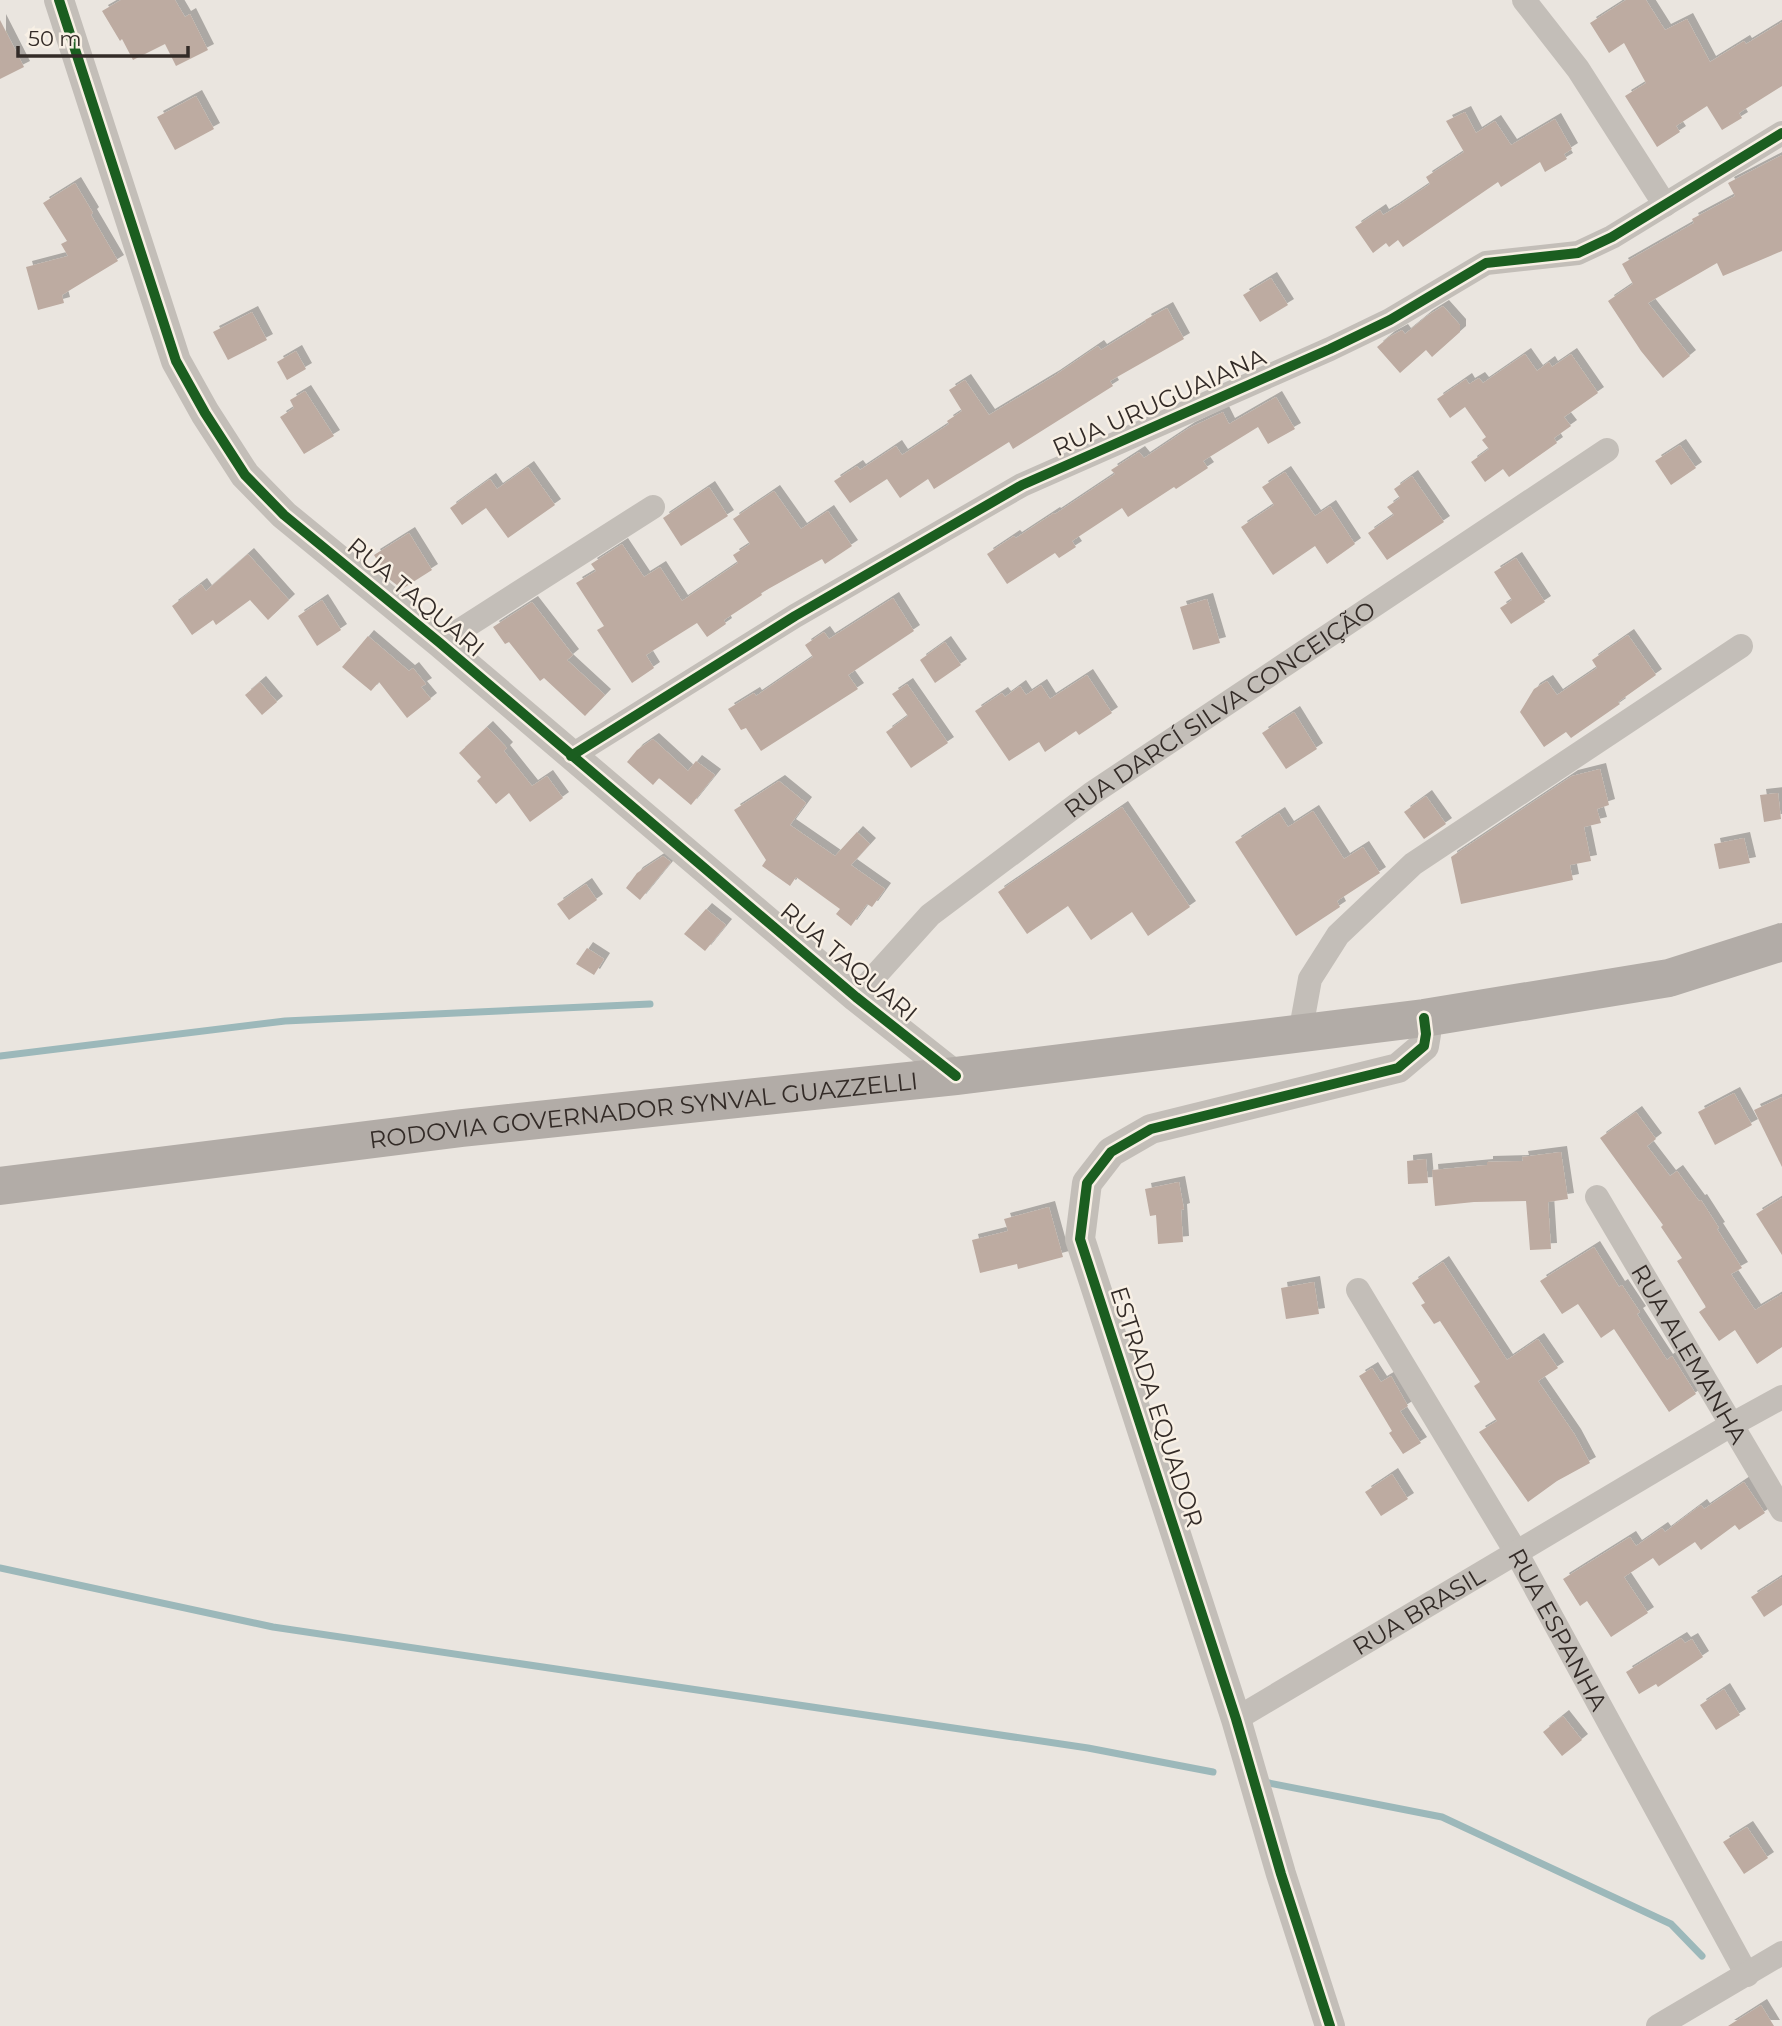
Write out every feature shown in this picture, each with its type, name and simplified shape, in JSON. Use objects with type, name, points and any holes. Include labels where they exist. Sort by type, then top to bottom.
[{"type":"main road","name":"RODOVIA GOVERNADOR SYNVAL GUAZZELLI","points":[[0,1186],[461,1128],[956,1076],[1424,1018],[1669,978],[1782,943]]},
{"type":"street","name":"RUA TAQUARI","points":[[59,0],[176,361],[205,413],[245,475],[284,514],[856,997],[956,1076]]},
{"type":"street","points":[[1524,0],[1578,69],[1665,205]]},
{"type":"street","name":"RUA URUGUAIANA","points":[[571,756],[795,616],[1022,485],[1330,349],[1390,320],[1486,263],[1578,253],[1612,237],[1782,133]]},
{"type":"street","name":"RUA DARCÍ SILVA CONCEIÇÃO","points":[[856,997],[930,915],[1091,794],[1607,450]]},
{"type":"street","points":[[440,643],[653,507]]},
{"type":"street","points":[[1300,1034],[1310,979],[1338,935],[1413,864],[1741,646]]},
{"type":"street","name":"ESTRADA EQUADOR","points":[[1330,2026],[1281,1874],[1236,1719],[1080,1239],[1087,1183],[1111,1152],[1151,1129],[1398,1068],[1424,1046],[1424,1018]]},
{"type":"street","name":"RUA ALEMANHA","points":[[1597,1197],[1782,1510]]},
{"type":"street","name":"RUA ESPANHA","points":[[1358,1290],[1517,1552],[1747,1975]]},
{"type":"street","name":"RUA BRASIL","points":[[1236,1719],[1782,1397]]},
{"type":"street","points":[[1658,2026],[1782,1953]]},
{"type":"building","points":[[121,0],[175,0],[185,17],[190,14],[208,50],[176,66],[165,44],[133,60],[102,11]]},
{"type":"building","points":[[1626,0],[1646,0],[1665,30],[1687,19],[1710,62],[1782,22],[1782,86],[1739,113],[1742,118],[1722,130],[1707,106],[1676,126],[1680,132],[1657,147],[1625,96],[1646,83],[1624,43],[1609,53],[1590,23]]},
{"type":"building","points":[[0,20],[24,67],[0,79]]},
{"type":"building","points":[[196,96],[214,129],[175,150],[157,117]]},
{"type":"building","points":[[1465,112],[1476,133],[1495,121],[1511,145],[1555,119],[1572,149],[1564,154],[1567,159],[1545,172],[1540,162],[1501,187],[1498,182],[1403,247],[1398,240],[1389,247],[1386,243],[1373,253],[1355,227],[1380,210],[1383,215],[1430,184],[1426,177],[1464,152],[1446,121]]},
{"type":"building","points":[[1782,155],[1782,251],[1723,276],[1717,263],[1648,303],[1690,356],[1663,378],[1641,351],[1608,301],[1633,284],[1622,264],[1694,223],[1692,219],[1735,196],[1728,183]]},
{"type":"building","points":[[75,183],[118,261],[62,295],[64,303],[38,310],[26,267],[68,256],[61,244],[67,241],[43,203]]},
{"type":"building","points":[[1271,278],[1288,305],[1260,322],[1243,295]]},
{"type":"building","points":[[1443,306],[1460,325],[1460,332],[1432,357],[1426,350],[1400,373],[1377,347],[1402,330],[1405,334]]},
{"type":"building","points":[[1167,308],[1184,339],[1110,381],[1113,386],[1013,449],[1009,442],[934,489],[928,479],[900,498],[887,479],[850,503],[834,481],[857,466],[860,470],[896,446],[902,455],[949,424],[947,421],[962,411],[949,390],[965,380],[989,415],[1098,346],[1101,350]]},
{"type":"building","points":[[252,312],[267,340],[228,360],[213,332]]},
{"type":"building","points":[[296,351],[306,369],[287,380],[277,362]]},
{"type":"building","points":[[1525,354],[1537,371],[1549,362],[1552,367],[1571,354],[1598,393],[1564,417],[1571,426],[1554,438],[1557,443],[1509,477],[1503,469],[1485,482],[1471,462],[1489,449],[1482,440],[1486,437],[1465,407],[1450,418],[1437,399],[1466,379],[1469,384],[1479,378],[1483,383]]},
{"type":"building","points":[[305,391],[334,436],[304,454],[280,417],[294,408],[290,400]]},
{"type":"building","points":[[1276,397],[1295,429],[1268,444],[1258,427],[1203,461],[1208,468],[1176,489],[1174,487],[1128,517],[1122,508],[1072,541],[1076,547],[1059,558],[1055,553],[1007,584],[987,554],[1055,514],[1115,474],[1111,470],[1139,452],[1144,458],[1189,428],[1223,412],[1229,424]]},
{"type":"building","points":[[1680,445],[1696,468],[1671,485],[1655,461]]},
{"type":"building","points":[[528,467],[555,505],[508,538],[486,508],[462,525],[450,508],[490,479],[497,489]]},
{"type":"building","points":[[1285,472],[1315,516],[1330,506],[1355,544],[1327,564],[1315,546],[1273,575],[1241,527],[1274,505],[1262,487]]},
{"type":"building","points":[[1412,476],[1444,522],[1387,560],[1368,533],[1394,515],[1387,507],[1400,498],[1394,489]]},
{"type":"building","points":[[709,487],[728,516],[681,546],[663,518]]},
{"type":"building","points":[[774,491],[801,529],[828,511],[852,546],[825,564],[822,559],[761,593],[762,595],[724,620],[726,624],[707,637],[697,623],[646,655],[654,668],[632,683],[597,630],[604,626],[576,583],[596,571],[591,564],[622,544],[644,577],[660,567],[682,601],[738,563],[733,555],[750,544],[733,519]]},
{"type":"building","points":[[409,533],[432,570],[402,589],[389,579],[374,555]]},
{"type":"building","points":[[248,554],[289,600],[268,620],[250,600],[216,625],[213,620],[192,635],[172,606],[201,584],[206,591]]},
{"type":"building","points":[[1516,558],[1545,602],[1511,624],[1500,608],[1512,600],[1494,572]]},
{"type":"building","points":[[893,598],[914,631],[848,675],[858,689],[761,751],[746,728],[741,730],[728,709],[754,693],[756,696],[813,657],[805,645],[824,632],[829,639]]},
{"type":"building","points":[[1207,599],[1220,643],[1193,650],[1180,607]]},
{"type":"building","points":[[322,600],[341,630],[317,646],[298,616]]},
{"type":"building","points":[[532,602],[573,655],[567,660],[605,695],[585,716],[544,678],[540,681],[509,642],[505,644],[493,627]]},
{"type":"building","points":[[1628,635],[1656,675],[1571,738],[1566,732],[1544,747],[1520,712],[1534,689],[1547,681],[1557,695],[1597,668],[1592,660]]},
{"type":"building","points":[[368,636],[409,671],[413,668],[426,684],[421,687],[431,699],[407,718],[379,682],[371,691],[342,667]]},
{"type":"building","points":[[945,642],[961,665],[935,683],[920,660]]},
{"type":"building","points":[[1087,675],[1112,713],[1079,735],[1076,731],[1045,752],[1039,742],[1009,761],[975,711],[1002,693],[1005,697],[1020,686],[1026,695],[1041,685],[1050,699]]},
{"type":"building","points":[[260,682],[277,702],[262,715],[245,695]]},
{"type":"building","points":[[907,684],[948,743],[911,768],[886,732],[908,716],[892,694]]},
{"type":"building","points":[[1294,712],[1317,749],[1286,769],[1262,733]]},
{"type":"building","points":[[487,727],[507,748],[504,751],[532,786],[547,776],[563,798],[530,822],[509,793],[496,804],[477,781],[481,777],[459,753]]},
{"type":"building","points":[[653,739],[688,771],[696,761],[715,775],[691,805],[659,778],[653,785],[627,762],[637,750]]},
{"type":"building","points":[[1600,769],[1609,805],[1597,809],[1601,823],[1584,827],[1591,861],[1570,865],[1573,880],[1461,904],[1451,857],[1572,776]]},
{"type":"building","points":[[779,781],[806,803],[790,825],[835,856],[857,832],[870,844],[851,865],[885,889],[872,907],[867,904],[851,926],[836,914],[840,909],[796,877],[790,886],[762,866],[766,860],[734,810]]},
{"type":"building","points":[[1778,793],[1781,819],[1764,822],[1760,795]]},
{"type":"building","points":[[1426,796],[1446,824],[1424,839],[1404,812]]},
{"type":"building","points":[[1122,807],[1190,907],[1148,936],[1132,912],[1091,940],[1068,906],[1027,934],[998,892]]},
{"type":"building","points":[[1313,811],[1344,859],[1363,847],[1380,873],[1337,901],[1340,907],[1296,936],[1235,842],[1279,813],[1288,827]]},
{"type":"building","points":[[1744,838],[1750,863],[1719,869],[1714,844]]},
{"type":"building","points":[[663,856],[671,862],[640,900],[626,888],[637,873]]},
{"type":"building","points":[[586,884],[597,900],[569,920],[557,904]]},
{"type":"building","points":[[706,909],[726,925],[705,951],[684,934]]},
{"type":"building","points":[[587,948],[604,959],[594,975],[576,964]]},
{"type":"building","points":[[1734,1093],[1752,1125],[1715,1145],[1698,1112]]},
{"type":"building","points":[[1782,1097],[1782,1167],[1754,1110]]},
{"type":"building","points":[[1636,1112],[1656,1139],[1647,1146],[1670,1176],[1677,1171],[1699,1201],[1701,1200],[1719,1228],[1717,1229],[1742,1268],[1731,1274],[1755,1310],[1782,1294],[1782,1347],[1757,1364],[1735,1330],[1719,1341],[1699,1312],[1706,1307],[1677,1261],[1682,1258],[1661,1227],[1663,1225],[1600,1138]]},
{"type":"building","points":[[1561,1152],[1568,1199],[1548,1202],[1551,1249],[1530,1250],[1526,1201],[1435,1206],[1432,1170],[1487,1165],[1487,1162],[1523,1161],[1522,1157]]},
{"type":"building","points":[[1426,1159],[1428,1183],[1408,1184],[1407,1161]]},
{"type":"building","points":[[1179,1182],[1184,1209],[1181,1210],[1183,1242],[1158,1244],[1156,1215],[1150,1216],[1145,1189]]},
{"type":"building","points":[[1782,1198],[1782,1255],[1756,1214]]},
{"type":"building","points":[[1049,1207],[1063,1257],[1018,1269],[1017,1264],[980,1273],[972,1240],[1008,1231],[1004,1219]]},
{"type":"building","points":[[1594,1247],[1619,1287],[1622,1285],[1640,1312],[1637,1314],[1667,1360],[1672,1356],[1696,1394],[1669,1412],[1614,1329],[1601,1338],[1578,1304],[1562,1314],[1540,1281]]},
{"type":"building","points":[[1443,1262],[1507,1360],[1538,1339],[1558,1368],[1538,1381],[1575,1435],[1590,1463],[1557,1481],[1528,1502],[1479,1432],[1497,1421],[1474,1386],[1480,1382],[1440,1321],[1434,1324],[1421,1305],[1425,1303],[1412,1283]]},
{"type":"building","points":[[1314,1282],[1319,1314],[1286,1319],[1281,1288]]},
{"type":"building","points":[[1372,1368],[1381,1382],[1391,1376],[1408,1406],[1400,1411],[1421,1443],[1403,1454],[1359,1376]]},
{"type":"building","points":[[1392,1474],[1408,1499],[1381,1516],[1365,1492]]},
{"type":"building","points":[[1744,1482],[1765,1513],[1739,1530],[1735,1525],[1701,1550],[1695,1542],[1659,1566],[1653,1558],[1624,1577],[1648,1613],[1611,1637],[1587,1601],[1580,1606],[1563,1579],[1630,1537],[1636,1546],[1662,1528],[1665,1532],[1701,1505],[1704,1509]]},
{"type":"building","points":[[1782,1577],[1782,1605],[1764,1617],[1751,1597]]},
{"type":"building","points":[[1681,1638],[1685,1643],[1692,1639],[1703,1657],[1658,1687],[1656,1684],[1639,1694],[1626,1672]]},
{"type":"building","points":[[1724,1689],[1740,1715],[1716,1730],[1700,1705]]},
{"type":"building","points":[[1563,1716],[1582,1740],[1562,1756],[1543,1732]]},
{"type":"building","points":[[1747,1827],[1768,1858],[1744,1874],[1723,1842]]},
{"type":"building","points":[[1761,2005],[1774,2026],[1728,2026]]},
{"type":"waterway","points":[[0,1056],[285,1021],[650,1004]]},
{"type":"waterway","points":[[0,1568],[273,1627],[1088,1748],[1213,1772]]},
{"type":"waterway","points":[[1269,1783],[1442,1817],[1671,1924],[1702,1956]]},
{"type":"cycle path","points":[[59,0],[176,361],[205,413],[245,475],[284,515],[440,643],[856,997],[956,1076]]},
{"type":"cycle path","points":[[571,756],[795,616],[1022,485],[1330,349],[1390,320],[1486,263],[1578,253],[1612,237],[1782,133]]},
{"type":"cycle path","points":[[1330,2026],[1281,1874],[1236,1719],[1080,1239],[1087,1183],[1111,1152],[1151,1129],[1398,1068],[1424,1046],[1424,1018]]}]
